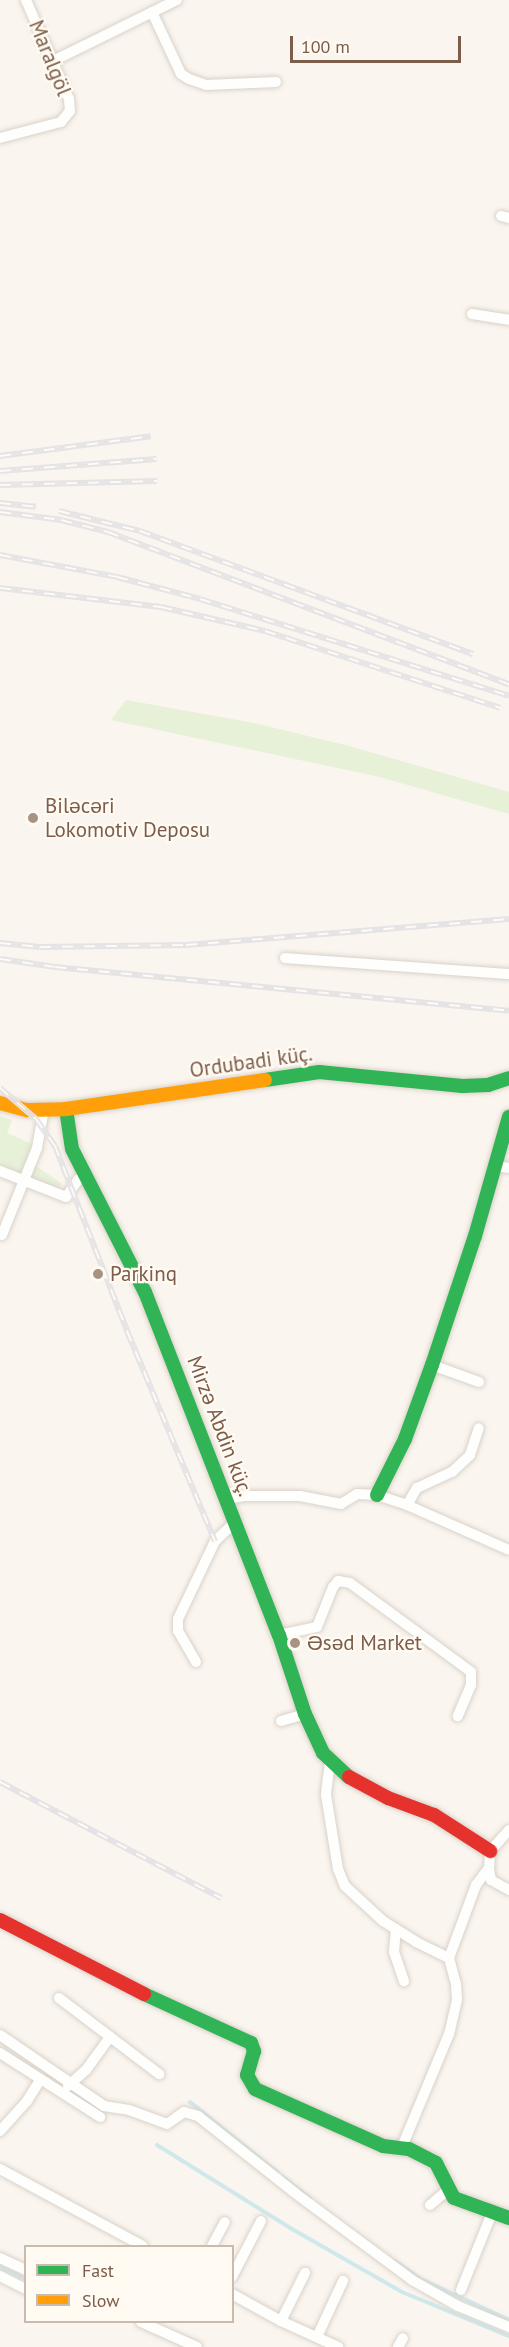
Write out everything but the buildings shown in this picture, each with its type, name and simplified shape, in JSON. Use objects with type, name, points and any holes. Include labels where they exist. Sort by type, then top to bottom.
[{"type":"street","name":"Maralgöl","points":[[0,138],[61,122],[70,111],[69,99],[26,0]]},
{"type":"street","points":[[53,61],[177,0]]},
{"type":"street","points":[[152,12],[181,74],[189,79],[206,85],[276,82]]},
{"type":"street","points":[[472,314],[509,320]]},
{"type":"street","points":[[285,958],[509,974]]},
{"type":"street","name":"Ordubadi küç.","points":[[0,1103],[44,1110],[66,1109],[319,1072],[462,1086],[488,1085],[509,1078]]},
{"type":"street","name":"Mirzə Abdin küç.","points":[[66,1109],[72,1149],[145,1292],[279,1635],[316,1740],[330,1761],[353,1780],[388,1798],[434,1815],[490,1851]]},
{"type":"street","points":[[2,1235],[39,1143],[44,1110]]},
{"type":"street","points":[[377,1495],[405,1439],[502,1167],[509,1117]]},
{"type":"street","points":[[0,1171],[66,1197],[78,1180],[86,1174]]},
{"type":"street","points":[[432,1365],[480,1382]]},
{"type":"street","points":[[407,1505],[417,1488],[452,1472],[470,1455],[479,1428]]},
{"type":"street","points":[[226,1499],[246,1496],[286,1496],[341,1504],[357,1494],[377,1495],[407,1505],[509,1550]]},
{"type":"street","points":[[196,1662],[178,1631],[178,1619],[215,1540],[234,1523]]},
{"type":"street","points":[[279,1635],[317,1627],[333,1587],[338,1581],[350,1583],[471,1672],[471,1685],[458,1716]]},
{"type":"street","points":[[281,1720],[305,1714]]},
{"type":"street","points":[[330,1761],[326,1795],[342,1879],[364,1906],[396,1929],[449,1958]]},
{"type":"street","points":[[509,1830],[490,1851],[489,1868],[492,1880],[509,1890]]},
{"type":"street","points":[[402,2147],[429,2087],[455,2014],[456,1985],[449,1958],[476,1885],[489,1868]]},
{"type":"street","points":[[0,1920],[178,2012],[251,2043],[254,2051],[247,2075],[255,2089],[383,2146],[402,2147],[436,2163],[448,2190],[460,2202],[509,2218]]},
{"type":"street","points":[[396,1929],[394,1952],[404,1981]]},
{"type":"street","points":[[58,1998],[159,2074]]},
{"type":"street","points":[[0,2035],[104,2106],[129,2110],[162,2123],[170,2123],[184,2112],[198,2116],[295,2193],[412,2280],[458,2306],[509,2327]]},
{"type":"street","points":[[61,2092],[86,2070],[110,2037]]},
{"type":"street","points":[[0,2053],[100,2117]]},
{"type":"street","points":[[0,2131],[27,2101],[40,2080]]},
{"type":"street","points":[[0,2169],[139,2245]]},
{"type":"street","points":[[430,2205],[448,2190]]},
{"type":"street","points":[[461,2290],[492,2213]]},
{"type":"street","points":[[213,2245],[225,2222]]},
{"type":"street","points":[[234,2273],[261,2222]]},
{"type":"street","points":[[0,2258],[24,2269]]},
{"type":"street","points":[[281,2321],[305,2273]]},
{"type":"street","points":[[0,2276],[24,2288]]},
{"type":"street","points":[[316,2337],[343,2281]]},
{"type":"street","points":[[234,2295],[281,2321],[338,2347]]},
{"type":"street","points":[[143,2323],[197,2347]]},
{"type":"green space","points":[[126,700],[254,723],[349,746],[509,792],[509,814],[380,777],[111,720]]},
{"type":"green space","points":[[0,1116],[12,1120],[7,1133],[32,1144],[27,1160],[61,1183],[59,1190],[0,1165]]},
{"type":"waterway","points":[[190,2102],[277,2172]]},
{"type":"waterway","points":[[157,2145],[292,2229],[402,2292],[509,2336]]},
{"type":"waterway","points":[[283,2177],[310,2198]]},
{"type":"waterway","points":[[395,2261],[421,2279],[509,2320]]},
{"type":"waterway","points":[[0,2267],[24,2278]]},
{"type":"railway","points":[[0,456],[151,436]]},
{"type":"railway","points":[[0,471],[157,459]]},
{"type":"railway","points":[[0,485],[157,481]]},
{"type":"railway","points":[[0,503],[36,507]]},
{"type":"railway","points":[[59,511],[140,531],[473,654]]},
{"type":"railway","points":[[0,512],[61,520],[108,532],[509,684]]},
{"type":"railway","points":[[0,555],[117,577],[200,599],[509,696]]},
{"type":"railway","points":[[0,588],[161,607],[265,631],[500,708]]},
{"type":"railway","points":[[0,943],[40,947],[186,945],[509,919]]},
{"type":"railway","points":[[0,959],[55,967],[509,1011]]},
{"type":"railway","points":[[0,1088],[36,1119],[55,1146],[127,1331],[215,1541]]},
{"type":"railway","points":[[0,1782],[221,1898]]},
{"type":"traffic: fast","points":[[265,1080],[319,1072],[462,1086],[488,1085],[509,1078]]},
{"type":"traffic: fast","points":[[66,1109],[72,1149],[145,1292],[279,1635],[305,1714],[323,1753],[349,1777]]},
{"type":"traffic: fast","points":[[377,1495],[405,1439],[432,1365],[475,1236],[509,1117]]},
{"type":"traffic: fast","points":[[144,1994],[251,2043],[254,2051],[247,2075],[255,2089],[383,2146],[409,2149],[436,2163],[454,2198],[509,2218]]},
{"type":"traffic: slow","points":[[0,1103],[27,1110],[66,1109],[265,1080]]},
{"type":"traffic: jam","points":[[349,1777],[388,1798],[434,1815],[490,1851]]},
{"type":"traffic: jam","points":[[0,1920],[144,1994]]},
{"type":"place","name":"Biləcəri Lokomotiv Deposu","points":[[33,818]]},
{"type":"place","name":"Parkinq","points":[[98,1274]]},
{"type":"place","name":"Əsəd Market","points":[[295,1643]]}]
